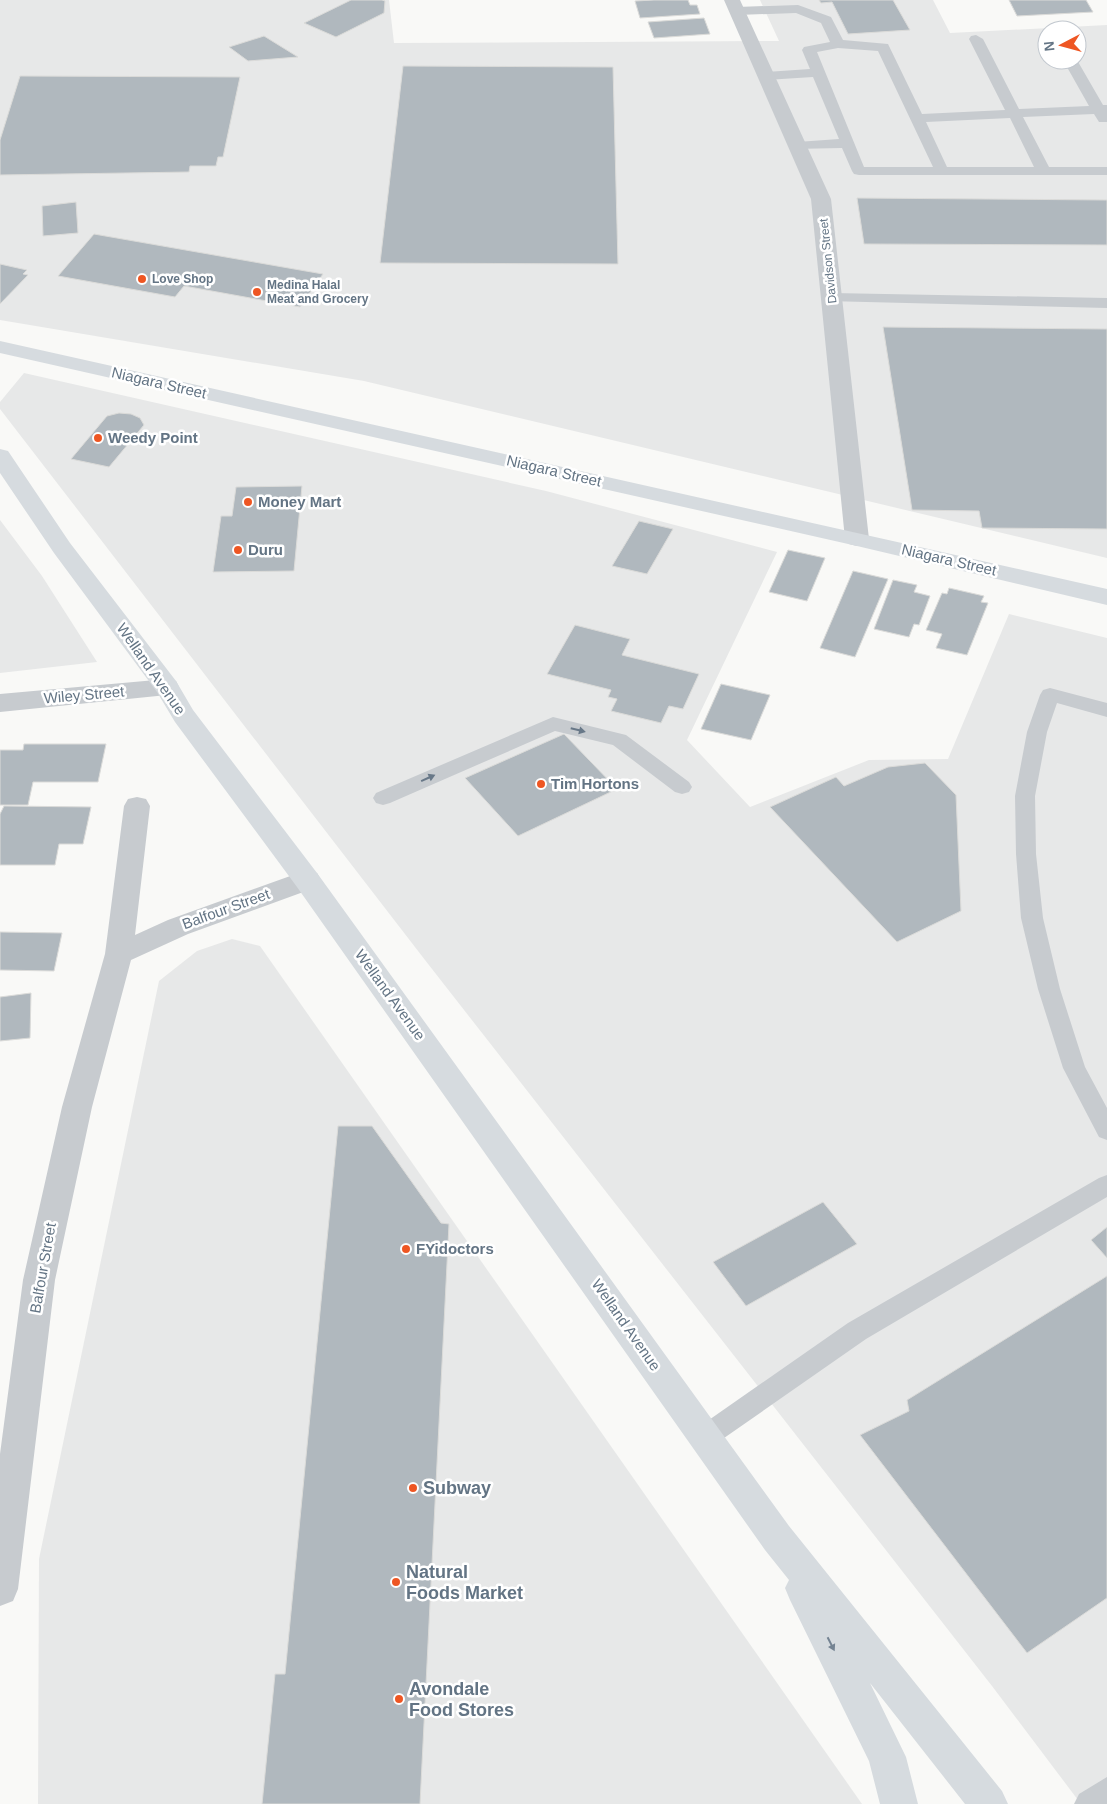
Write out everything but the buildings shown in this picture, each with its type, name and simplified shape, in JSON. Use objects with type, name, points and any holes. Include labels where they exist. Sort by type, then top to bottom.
[{"type":"main road","name":"Niagara Street","points":[[0,347],[857,539],[1107,597]]},
{"type":"main road","name":"Welland Avenue","points":[[0,456],[62,548],[167,688],[184,716],[307,880],[778,1538]]},
{"type":"main road","points":[[778,1538],[887,1757],[899,1804]]},
{"type":"main road","points":[[778,1538],[989,1804]]},
{"type":"street","name":"Davidson Street","points":[[734,6],[821,199],[857,539]]},
{"type":"street","name":"Wiley Street","points":[[0,703],[167,688]]},
{"type":"street","name":"Balfour Street","points":[[0,1589],[39,1280],[77,1107],[119,954],[137,806]]},
{"type":"street","name":"Balfour Street","points":[[119,954],[178,927],[307,880]]},
{"type":"lane","points":[[734,6],[798,8],[826,20],[838,44]]},
{"type":"lane","points":[[976,39],[1044,171]]},
{"type":"lane","points":[[942,171],[884,47],[838,44],[809,50],[859,171],[942,171],[1107,171]]},
{"type":"lane","points":[[1077,70],[1103,109],[1107,124]]},
{"type":"lane","points":[[766,76],[818,73]]},
{"type":"lane","points":[[917,118],[1103,109]]},
{"type":"lane","points":[[797,146],[848,143]]},
{"type":"lane","points":[[832,298],[1107,303]]},
{"type":"lane","points":[[1107,710],[1050,695],[1037,732],[1025,796],[1026,854],[1032,918],[1049,989],[1074,1068],[1107,1130]]},
{"type":"lane","points":[[383,798],[553,724],[619,740],[682,787]]},
{"type":"lane","points":[[705,1437],[857,1331],[1107,1185]]},
{"type":"lane","points":[[1089,1804],[1107,1792]]},
{"type":"shaded area","points":[[0,0],[389,0],[394,43],[779,41],[760,0],[933,0],[950,33],[1037,29],[1037,70],[1087,70],[1087,26],[1107,25],[1107,558],[364,381],[0,320]]},
{"type":"shaded area","points":[[24,373],[546,491],[777,552],[687,740],[750,807],[869,760],[948,759],[1009,614],[1107,638],[1107,1804],[1081,1804],[992,1686],[425,960],[0,409],[0,402]]},
{"type":"shaded area","points":[[0,520],[42,576],[97,662],[0,673]]},
{"type":"shaded area","points":[[232,939],[260,946],[862,1804],[38,1804],[39,1559],[159,981],[197,951]]},
{"type":"place","name":"Love Shop","points":[[142,279]]},
{"type":"place","name":"Medina Halal Meat and Grocery","points":[[257,292]]},
{"type":"place","name":"Weedy Point","points":[[98,438]]},
{"type":"place","name":"Money Mart","points":[[248,502]]},
{"type":"place","name":"Duru","points":[[238,550]]},
{"type":"place","name":"Tim Hortons","points":[[541,784]]},
{"type":"place","name":"FYidoctors","points":[[406,1249]]},
{"type":"place","name":"Subway","points":[[413,1488]]},
{"type":"place","name":"Natural Foods Market","points":[[396,1582]]},
{"type":"place","name":"Avondale Food Stores","points":[[399,1699]]}]
